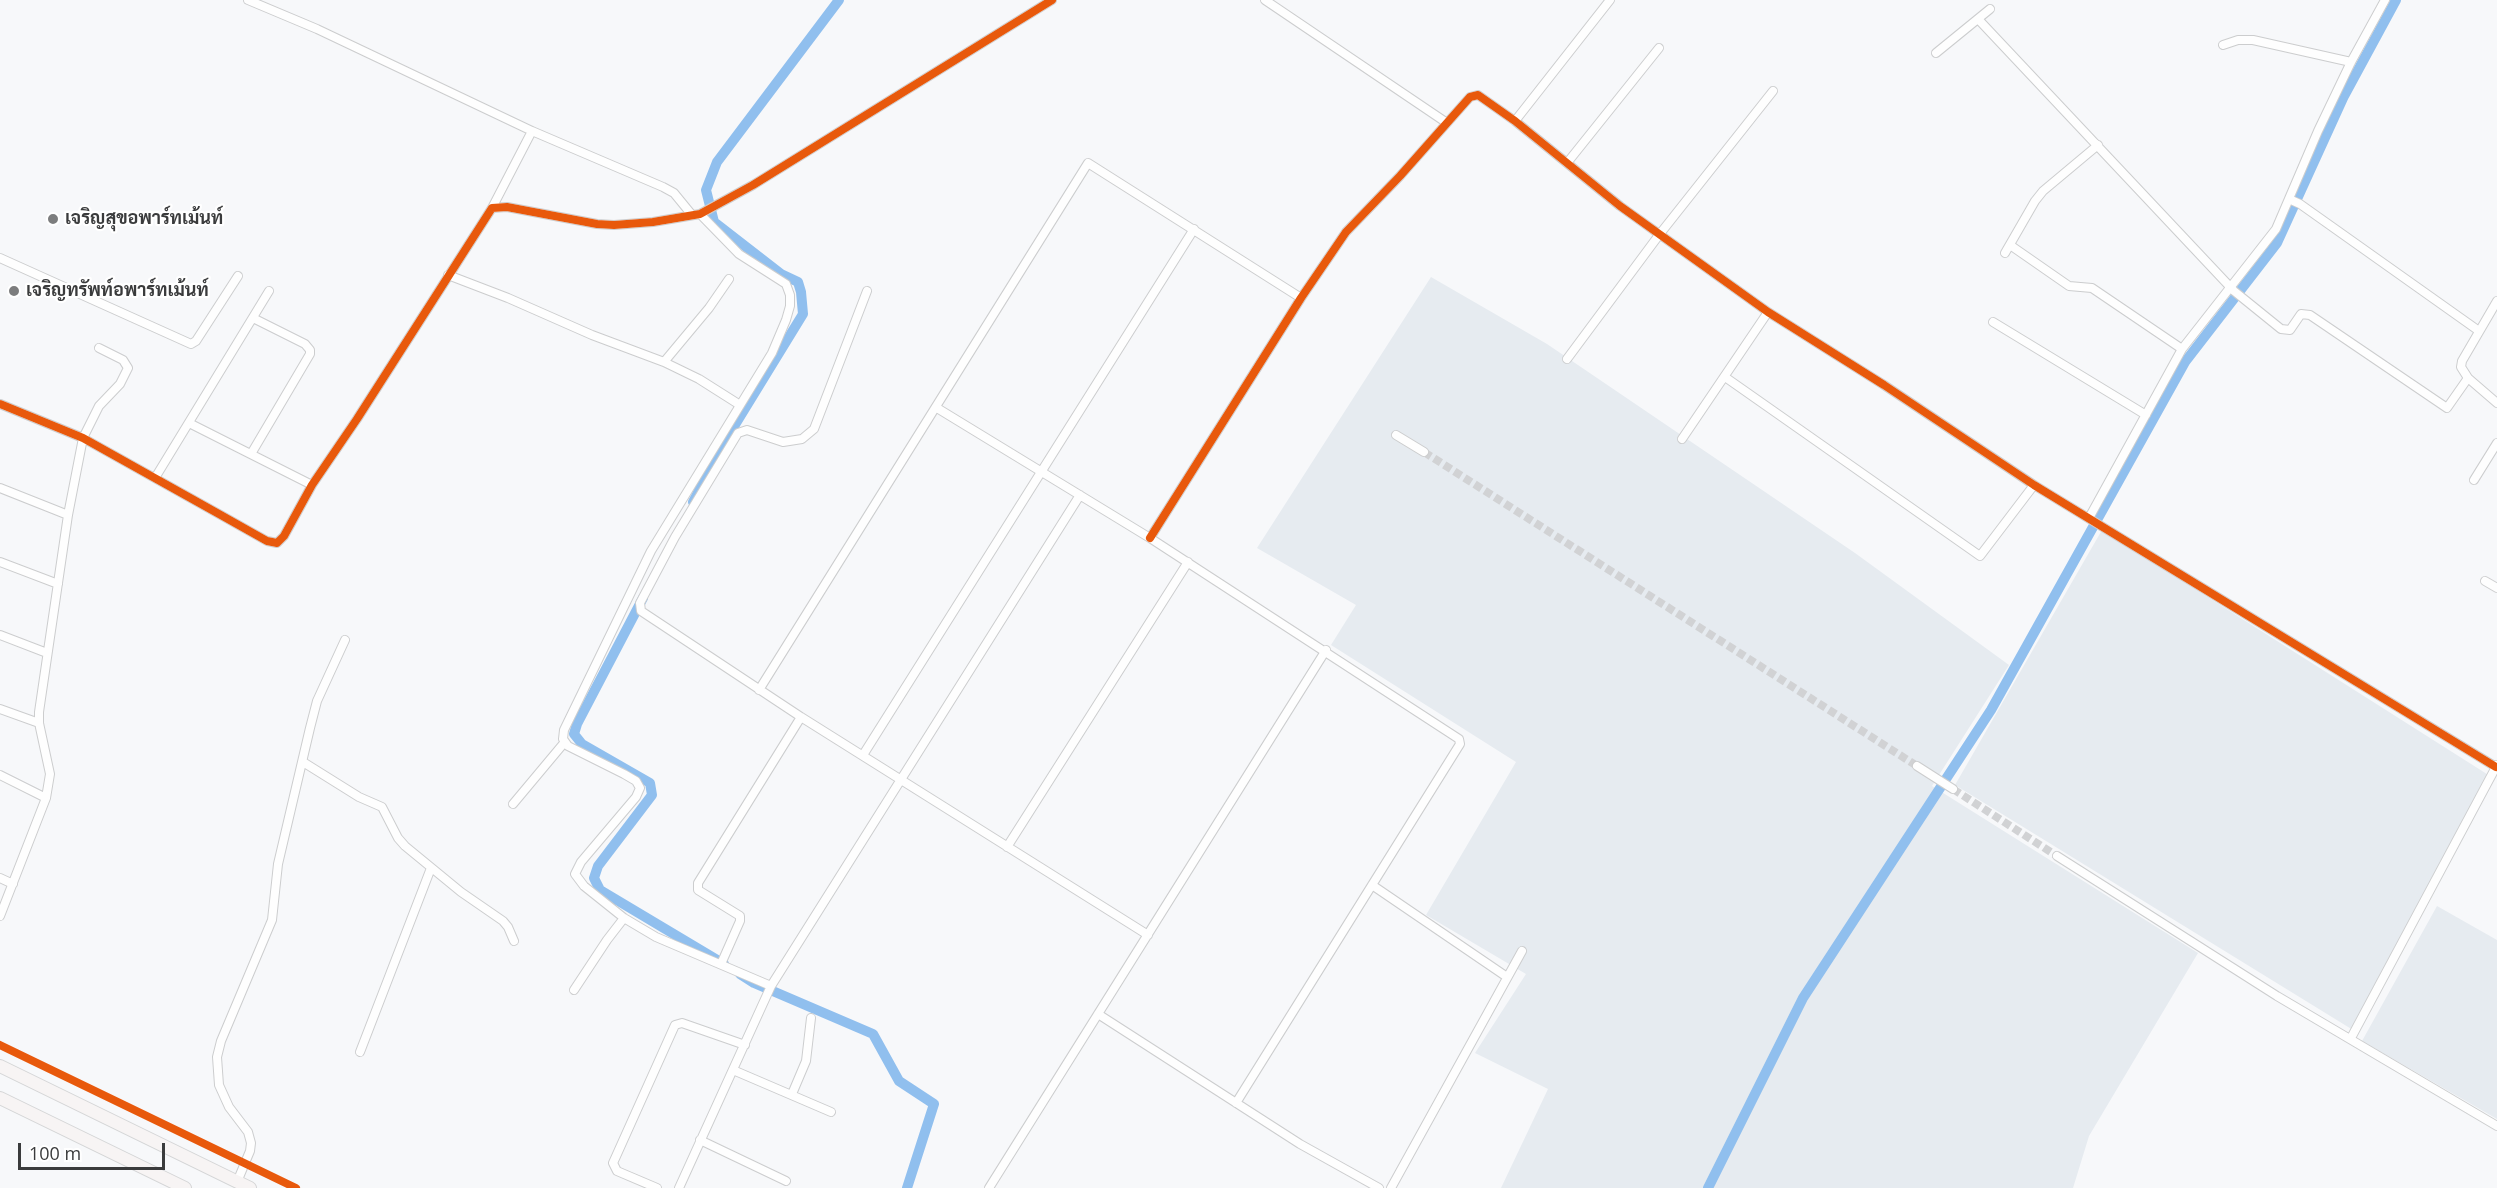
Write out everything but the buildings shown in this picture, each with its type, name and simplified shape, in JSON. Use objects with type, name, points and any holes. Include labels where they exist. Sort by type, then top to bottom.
[{"type":"main road","points":[[0,1066],[250,1188]]},
{"type":"main road","points":[[0,1098],[185,1188]]},
{"type":"street","points":[[248,0],[317,29],[532,131],[663,187],[674,193],[698,214],[739,254],[789,288],[789,306],[783,329],[772,353],[651,551],[562,734],[564,743],[636,781],[640,788],[636,796],[581,862],[575,874],[584,886],[624,918],[662,940],[721,964],[770,989]]},
{"type":"street","points":[[492,208],[507,207],[597,224],[614,225],[653,222],[698,214],[716,207],[1052,0]]},
{"type":"street","points":[[1265,0],[1447,123]]},
{"type":"street","points":[[1515,121],[1610,0]]},
{"type":"street","points":[[2094,521],[2146,415],[2182,349],[2233,290],[2294,202],[2351,62],[2385,0]]},
{"type":"street","points":[[1936,53],[1990,9]]},
{"type":"street","points":[[1978,19],[2233,290],[2285,330],[2290,330],[2301,314],[2310,315],[2447,408],[2468,378]]},
{"type":"street","points":[[2223,45],[2238,40],[2253,40],[2351,62]]},
{"type":"street","points":[[1567,163],[1659,48]]},
{"type":"street","points":[[1567,359],[1659,235],[1773,91]]},
{"type":"street","points":[[1150,538],[1301,298],[1346,232],[1474,95],[1481,96],[1659,235],[1768,312],[1884,385],[2034,485],[2496,766],[2351,1038]]},
{"type":"street","points":[[0,404],[83,438],[258,535],[277,543],[284,536],[312,485],[492,208],[532,131]]},
{"type":"street","points":[[2005,254],[2043,191],[2098,145]]},
{"type":"street","points":[[759,690],[1088,163],[1301,298]]},
{"type":"street","points":[[2294,202],[2479,331]]},
{"type":"street","points":[[863,755],[1194,229]]},
{"type":"street","points":[[2010,245],[2069,286],[2092,288],[2182,349]]},
{"type":"street","points":[[0,258],[191,344],[196,341],[238,276]]},
{"type":"street","points":[[448,275],[508,298],[592,335],[664,362],[699,379],[740,405]]},
{"type":"street","points":[[664,362],[709,308],[729,279]]},
{"type":"street","points":[[155,478],[269,291]]},
{"type":"street","points":[[867,291],[814,429],[802,439],[783,442],[747,430],[738,433],[696,499],[640,603],[641,611],[801,717],[1149,935]]},
{"type":"street","points":[[2496,307],[2479,331],[2461,367],[2468,378],[2497,403]]},
{"type":"street","points":[[1682,439],[1768,312]]},
{"type":"street","points":[[251,454],[310,354],[305,344],[253,318]]},
{"type":"street","points":[[1993,322],[2146,415]]},
{"type":"street","points":[[0,916],[46,798],[50,774],[49,763],[39,723],[68,514],[83,438],[99,406],[112,394],[128,368],[123,360],[99,348]]},
{"type":"street","points":[[1725,377],[1980,556],[2034,485]]},
{"type":"street","points":[[937,408],[1188,562],[1460,739],[1460,744],[1236,1103]]},
{"type":"street","points":[[189,423],[312,485]]},
{"type":"street","points":[[1396,435],[1424,452]]},
{"type":"street","points":[[2474,480],[2497,443]]},
{"type":"street","points":[[0,488],[68,514]]},
{"type":"street","points":[[679,1188],[770,989],[1080,495]]},
{"type":"street","points":[[0,562],[58,584]]},
{"type":"street","points":[[1007,847],[1188,562]]},
{"type":"street","points":[[2485,581],[2497,588]]},
{"type":"street","points":[[0,635],[47,653]]},
{"type":"street","points":[[237,1182],[251,1143],[248,1132],[229,1107],[219,1085],[217,1057],[225,1032],[272,920],[278,864],[317,701],[345,640]]},
{"type":"street","points":[[989,1188],[1326,650]]},
{"type":"street","points":[[0,709],[39,723]]},
{"type":"street","points":[[721,964],[740,921],[740,916],[698,890],[698,883],[801,717]]},
{"type":"street","points":[[513,804],[564,743]]},
{"type":"street","points":[[303,762],[359,797],[382,807],[398,838],[431,868],[503,921],[514,941]]},
{"type":"street","points":[[1917,766],[1949,787]]},
{"type":"street","points":[[0,775],[46,798]]},
{"type":"street","points":[[2057,856],[2277,996],[2497,1126]]},
{"type":"street","points":[[360,1052],[431,868]]},
{"type":"street","points":[[0,878],[13,884]]},
{"type":"street","points":[[1372,885],[1507,977]]},
{"type":"street","points":[[574,990],[624,918]]},
{"type":"street","points":[[1392,1188],[1522,951]]},
{"type":"street","points":[[1098,1014],[1300,1144],[1379,1188]]},
{"type":"street","points":[[792,1094],[807,1061],[811,1018]]},
{"type":"street","points":[[657,1188],[617,1171],[613,1163],[675,1024],[682,1023],[745,1045]]},
{"type":"street","points":[[733,1070],[831,1112]]},
{"type":"street","points":[[700,1140],[786,1181]]},
{"type":"shaded area","points":[[1431,277],[1547,344],[1855,553],[2009,665],[1932,786],[2198,953],[2089,1136],[2073,1188],[1501,1188],[1548,1089],[1475,1053],[1526,974],[1426,915],[1516,762],[1331,645],[1356,605],[1257,548]]},
{"type":"shaded area","points":[[2102,530],[2490,776],[2353,1030],[1955,785]]},
{"type":"shaded area","points":[[2437,906],[2497,940],[2497,1119],[2362,1041]]},
{"type":"waterway","points":[[693,502],[722,446],[803,314],[798,282],[781,274],[714,222],[706,190],[717,162],[839,0]]},
{"type":"waterway","points":[[1708,1188],[1803,998],[1991,710],[2185,362],[2277,243],[2344,96],[2396,0]]},
{"type":"waterway","points":[[643,598],[577,724],[574,734],[582,744],[650,783],[652,795],[598,866],[594,878],[600,890],[724,964]]},
{"type":"waterway","points":[[740,974],[754,983],[873,1034],[899,1081],[934,1104],[907,1188]]},
{"type":"tunnel","points":[[1424,452],[1917,766]]},
{"type":"tunnel","points":[[1953,789],[2057,856]]},
{"type":"cycle path","points":[[0,404],[83,438],[267,541],[277,543],[284,536],[312,485],[492,208],[507,207],[597,224],[614,225],[653,222],[700,214],[753,185],[1052,0]]},
{"type":"cycle path","points":[[1150,538],[1301,298],[1346,232],[1400,176],[1470,97],[1478,95],[1515,121],[1620,206],[1768,312],[1884,385],[2034,485],[2496,767]]},
{"type":"cycle path","points":[[0,1045],[296,1188]]},
{"type":"place","name":"เจริญสุขอพาร์ทเม้นท์","points":[[53,219]]},
{"type":"place","name":"เจริญทรัพท์อพาร์ทเม้นท์","points":[[14,291]]}]
